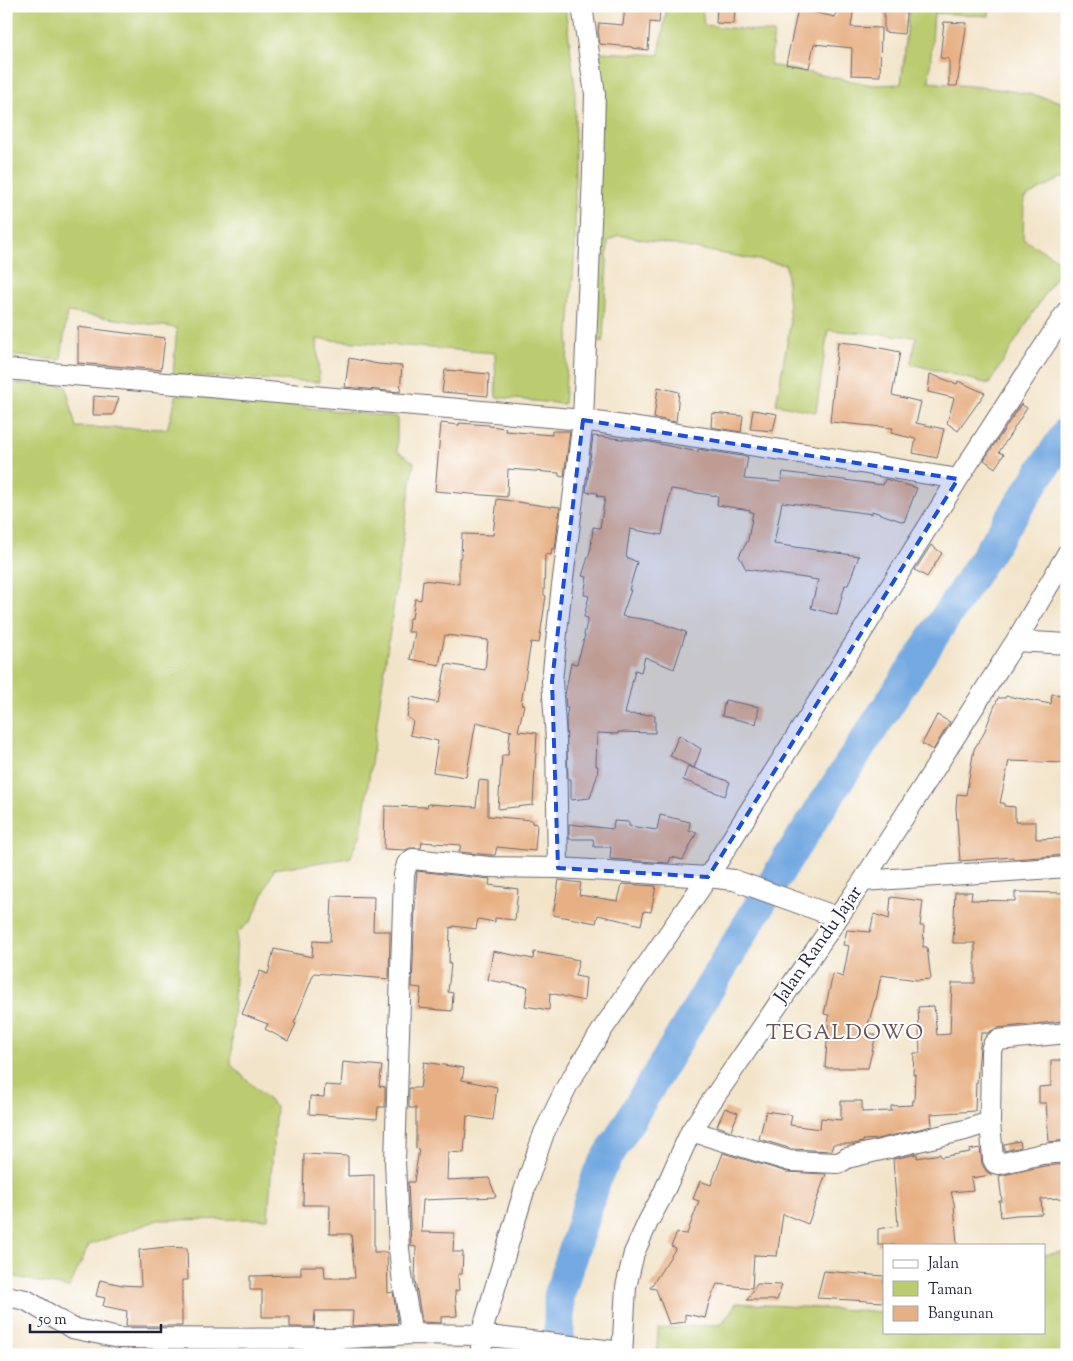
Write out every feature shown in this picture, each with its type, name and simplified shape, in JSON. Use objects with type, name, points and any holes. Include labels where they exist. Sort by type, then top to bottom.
[{"type":"street","points":[[558,868],[556,740],[552,681],[562,584],[583,420],[595,94],[582,6]]},
{"type":"street","points":[[481,1345],[519,1209],[544,1133],[568,1084],[604,1027],[708,877],[958,479],[1067,311]]},
{"type":"street","points":[[6,368],[583,420],[760,446],[958,479]]},
{"type":"street","name":"Jalan Randu Jajar","points":[[622,1354],[626,1287],[634,1253],[691,1131],[864,881],[1016,641],[1067,554]]},
{"type":"street","points":[[1016,641],[1067,644]]},
{"type":"street","points":[[412,1334],[399,1249],[395,1161],[404,875],[407,864],[413,859],[424,859],[489,867],[558,868],[734,880],[837,918]]},
{"type":"street","points":[[864,881],[1067,867]]},
{"type":"street","points":[[1067,1033],[998,1040],[995,1042],[990,1054],[989,1093],[993,1159],[996,1163],[999,1164],[1042,1154],[1067,1152]]},
{"type":"street","points":[[691,1131],[790,1161],[837,1163],[848,1158],[965,1130],[990,1122]]},
{"type":"street","points":[[6,1296],[26,1300],[72,1328],[146,1346],[412,1334],[481,1345],[502,1338],[622,1354]]},
{"type":"highlighted area","points":[[583,420],[958,479],[708,877],[558,868],[552,681]]},
{"type":"green space","points":[[6,6],[565,6],[575,87],[575,248],[564,404],[496,397],[495,353],[317,339],[319,382],[173,375],[177,328],[67,312],[61,360],[6,355]]},
{"type":"green space","points":[[667,6],[702,8],[704,25],[774,33],[770,65],[873,85],[901,84],[910,6],[990,6],[989,16],[934,13],[929,82],[1016,92],[1067,104],[1067,178],[1062,178],[1024,198],[1023,239],[1064,263],[989,384],[912,364],[916,337],[828,330],[816,412],[776,404],[790,326],[786,265],[619,235],[608,241],[603,342],[589,339],[600,108],[600,52],[659,55]]},
{"type":"green space","points":[[6,383],[66,386],[76,427],[167,429],[177,394],[397,417],[397,451],[414,462],[361,834],[350,858],[274,869],[252,920],[237,933],[231,1065],[276,1107],[268,1219],[158,1220],[89,1245],[69,1288],[6,1275]]},
{"type":"green space","points":[[1067,1251],[1067,1355],[657,1355],[658,1329],[722,1324],[736,1303],[883,1312],[883,1334],[1046,1334],[1046,1255]]},
{"type":"building","points":[[625,6],[660,6],[659,23],[650,22],[648,50],[600,44],[599,23],[623,25]]},
{"type":"building","points":[[717,6],[735,6],[734,24],[716,23]]},
{"type":"building","points":[[837,6],[854,6],[851,27],[881,28],[880,76],[851,75],[852,48],[814,44],[809,68],[786,64],[798,9],[835,17]]},
{"type":"building","points":[[884,6],[907,6],[904,34],[884,32]]},
{"type":"building","points":[[944,22],[967,23],[957,86],[949,86],[949,59],[940,58]]},
{"type":"building","points":[[78,327],[165,338],[161,370],[78,363]]},
{"type":"building","points":[[838,342],[860,344],[900,352],[892,395],[921,402],[916,423],[944,429],[937,458],[913,453],[916,439],[891,433],[893,428],[830,422]]},
{"type":"building","points":[[349,358],[378,364],[402,366],[400,392],[345,387]]},
{"type":"building","points":[[445,370],[489,374],[488,396],[442,392]]},
{"type":"building","points":[[930,374],[957,384],[958,381],[985,393],[958,431],[947,423],[954,398],[928,392]]},
{"type":"building","points":[[658,387],[679,392],[676,422],[654,418]]},
{"type":"building","points":[[94,396],[119,398],[113,415],[93,415]]},
{"type":"building","points":[[1021,404],[1027,408],[999,452],[1004,454],[995,468],[984,460]]},
{"type":"building","points":[[753,410],[777,414],[773,431],[750,429]]},
{"type":"building","points":[[712,413],[743,416],[741,432],[711,427]]},
{"type":"building","points":[[441,423],[489,425],[506,428],[505,431],[552,435],[552,431],[570,431],[564,477],[559,476],[559,473],[508,469],[507,497],[435,491]]},
{"type":"building","points":[[593,436],[650,442],[698,452],[698,449],[748,457],[744,479],[781,482],[783,472],[883,485],[885,479],[917,488],[904,522],[872,511],[872,514],[782,502],[774,544],[859,556],[848,585],[845,585],[837,615],[811,608],[818,580],[746,569],[739,556],[748,540],[753,512],[717,505],[718,496],[671,489],[662,535],[630,529],[626,557],[637,562],[629,590],[631,590],[622,616],[654,621],[686,632],[674,669],[645,657],[641,672],[635,670],[625,714],[655,715],[655,733],[597,733],[597,776],[590,798],[571,800],[571,779],[568,779],[566,719],[568,708],[566,708],[565,695],[571,663],[577,664],[585,635],[588,618],[584,617],[589,596],[584,595],[587,577],[582,576],[591,548],[593,527],[600,528],[605,497],[597,496],[598,493],[586,492]]},
{"type":"building","points":[[497,499],[560,507],[555,549],[552,548],[551,555],[545,554],[544,595],[546,596],[539,643],[531,642],[521,704],[524,705],[518,731],[537,733],[533,805],[498,809],[502,755],[508,755],[510,731],[512,731],[476,722],[466,777],[433,772],[438,741],[410,735],[413,721],[407,717],[411,697],[438,703],[446,664],[485,670],[488,640],[445,635],[439,665],[410,659],[415,632],[408,632],[409,618],[412,618],[415,599],[421,600],[423,580],[459,584],[459,558],[461,558],[462,534],[493,535]]},
{"type":"building","points":[[931,545],[942,553],[927,577],[915,570]]},
{"type":"building","points":[[1052,694],[1067,695],[1067,763],[1009,761],[1000,803],[1004,803],[1004,806],[1015,807],[1015,822],[1036,822],[1036,839],[1067,838],[1067,855],[960,861],[956,808],[957,794],[966,795],[974,749],[983,735],[998,698],[1005,698],[1006,696],[1051,704]]},
{"type":"building","points":[[725,700],[759,707],[756,724],[722,716]]},
{"type":"building","points":[[937,715],[950,722],[933,750],[922,744]]},
{"type":"building","points":[[679,735],[701,749],[694,768],[670,756]]},
{"type":"building","points":[[688,766],[730,782],[725,796],[683,780]]},
{"type":"building","points":[[479,780],[488,781],[488,816],[532,820],[532,823],[537,824],[535,851],[497,847],[495,855],[490,855],[459,852],[461,845],[422,842],[421,848],[405,850],[384,849],[385,806],[427,807],[428,804],[476,807]]},
{"type":"building","points":[[660,815],[690,822],[689,831],[697,832],[683,860],[671,857],[669,863],[610,859],[611,847],[594,847],[593,839],[569,839],[569,824],[613,829],[614,821],[629,822],[629,826],[657,830]]},
{"type":"building","points":[[417,871],[490,879],[489,885],[518,889],[515,920],[495,918],[495,922],[478,919],[476,929],[450,927],[449,964],[451,964],[448,992],[453,993],[452,1011],[419,1008],[421,988],[412,987]]},
{"type":"building","points":[[559,880],[581,883],[579,895],[618,901],[622,884],[656,886],[651,912],[644,911],[641,925],[598,915],[596,923],[553,915]]},
{"type":"building","points":[[955,892],[972,892],[971,900],[1015,901],[1015,892],[1067,893],[1067,968],[1062,968],[1063,1021],[997,1028],[987,1033],[981,1033],[975,1111],[931,1114],[932,1126],[877,1139],[863,1140],[863,1142],[854,1144],[833,1144],[832,1151],[792,1149],[759,1139],[766,1111],[792,1115],[790,1125],[820,1129],[821,1118],[841,1120],[841,1101],[862,1101],[862,1112],[891,1111],[891,1106],[913,1105],[914,1053],[920,1053],[918,1007],[934,1006],[937,1035],[950,1034],[952,983],[975,983],[975,943],[953,943]]},
{"type":"building","points":[[332,896],[374,897],[373,931],[390,931],[389,979],[314,973],[288,1041],[265,1029],[268,1024],[242,1014],[260,971],[268,974],[274,949],[312,957],[313,941],[330,942]]},
{"type":"building","points":[[891,897],[923,901],[920,926],[924,926],[923,947],[927,947],[931,979],[917,980],[881,975],[876,1000],[866,1032],[876,1035],[868,1068],[825,1068],[829,1015],[824,1014],[833,974],[843,977],[849,946],[843,945],[847,930],[870,932],[874,914],[889,919]]},
{"type":"building","points":[[493,951],[533,959],[534,952],[579,960],[575,976],[586,978],[584,1001],[550,993],[549,1010],[525,1006],[528,987],[488,980]]},
{"type":"building","points":[[1051,1060],[1067,1060],[1067,1103],[1065,1103],[1067,1140],[1049,1142],[1046,1103],[1039,1103],[1039,1087],[1051,1086]]},
{"type":"building","points":[[343,1062],[382,1066],[379,1086],[385,1087],[385,1107],[378,1107],[377,1119],[309,1114],[310,1096],[324,1097],[325,1085],[341,1086]]},
{"type":"building","points":[[424,1062],[464,1068],[462,1080],[497,1087],[493,1120],[467,1116],[464,1153],[448,1152],[447,1180],[489,1178],[496,1197],[423,1200],[421,1232],[454,1233],[453,1252],[463,1252],[462,1274],[458,1274],[459,1290],[455,1291],[457,1316],[441,1317],[441,1323],[422,1322],[415,1280],[416,1247],[411,1246],[408,1182],[414,1182],[419,1149],[416,1148],[416,1108],[409,1108],[409,1088],[420,1088]]},
{"type":"building","points":[[725,1108],[738,1113],[731,1131],[717,1126]]},
{"type":"building","points":[[1020,1141],[1021,1147],[1004,1151],[1004,1144]]},
{"type":"building","points":[[980,1148],[982,1164],[987,1172],[992,1175],[971,1178],[973,1190],[951,1192],[954,1203],[957,1244],[878,1245],[878,1229],[898,1226],[893,1159],[917,1154],[917,1158],[940,1154],[941,1157],[970,1152],[969,1150]]},
{"type":"building","points":[[723,1153],[787,1172],[826,1174],[808,1224],[783,1214],[777,1256],[754,1255],[752,1288],[717,1284],[709,1302],[705,1318],[685,1314],[685,1322],[669,1324],[656,1289],[650,1288],[676,1248],[671,1246],[677,1233],[687,1234],[699,1201],[693,1199],[700,1181],[711,1185]]},
{"type":"building","points":[[304,1154],[348,1156],[348,1176],[374,1175],[374,1252],[387,1252],[388,1293],[393,1292],[398,1323],[352,1326],[353,1311],[315,1311],[314,1327],[290,1327],[290,1317],[262,1317],[262,1290],[250,1290],[250,1276],[301,1275],[301,1266],[324,1266],[325,1278],[355,1278],[351,1234],[329,1234],[330,1205],[303,1205]]},
{"type":"building","points":[[1067,1164],[1067,1198],[1041,1199],[1042,1214],[1001,1217],[999,1201],[1002,1201],[999,1176],[1044,1166]]},
{"type":"building","points":[[166,1247],[187,1248],[188,1280],[182,1280],[182,1326],[126,1326],[127,1311],[103,1306],[105,1298],[96,1296],[100,1280],[122,1285],[141,1286],[139,1250]]},
{"type":"building","points":[[824,1271],[883,1276],[883,1302],[817,1298]]},
{"type":"building","points":[[757,1284],[782,1285],[777,1300],[747,1300]]},
{"type":"building","points":[[395,1347],[395,1355],[351,1355],[352,1350]]},
{"type":"building","points":[[290,1351],[314,1351],[314,1355],[290,1355]]},
{"type":"waterway","points":[[559,1355],[559,1296],[598,1173],[786,861],[1067,432]]},
{"type":"district","name":"TEGALDOWO","points":[[845,1034]]}]
